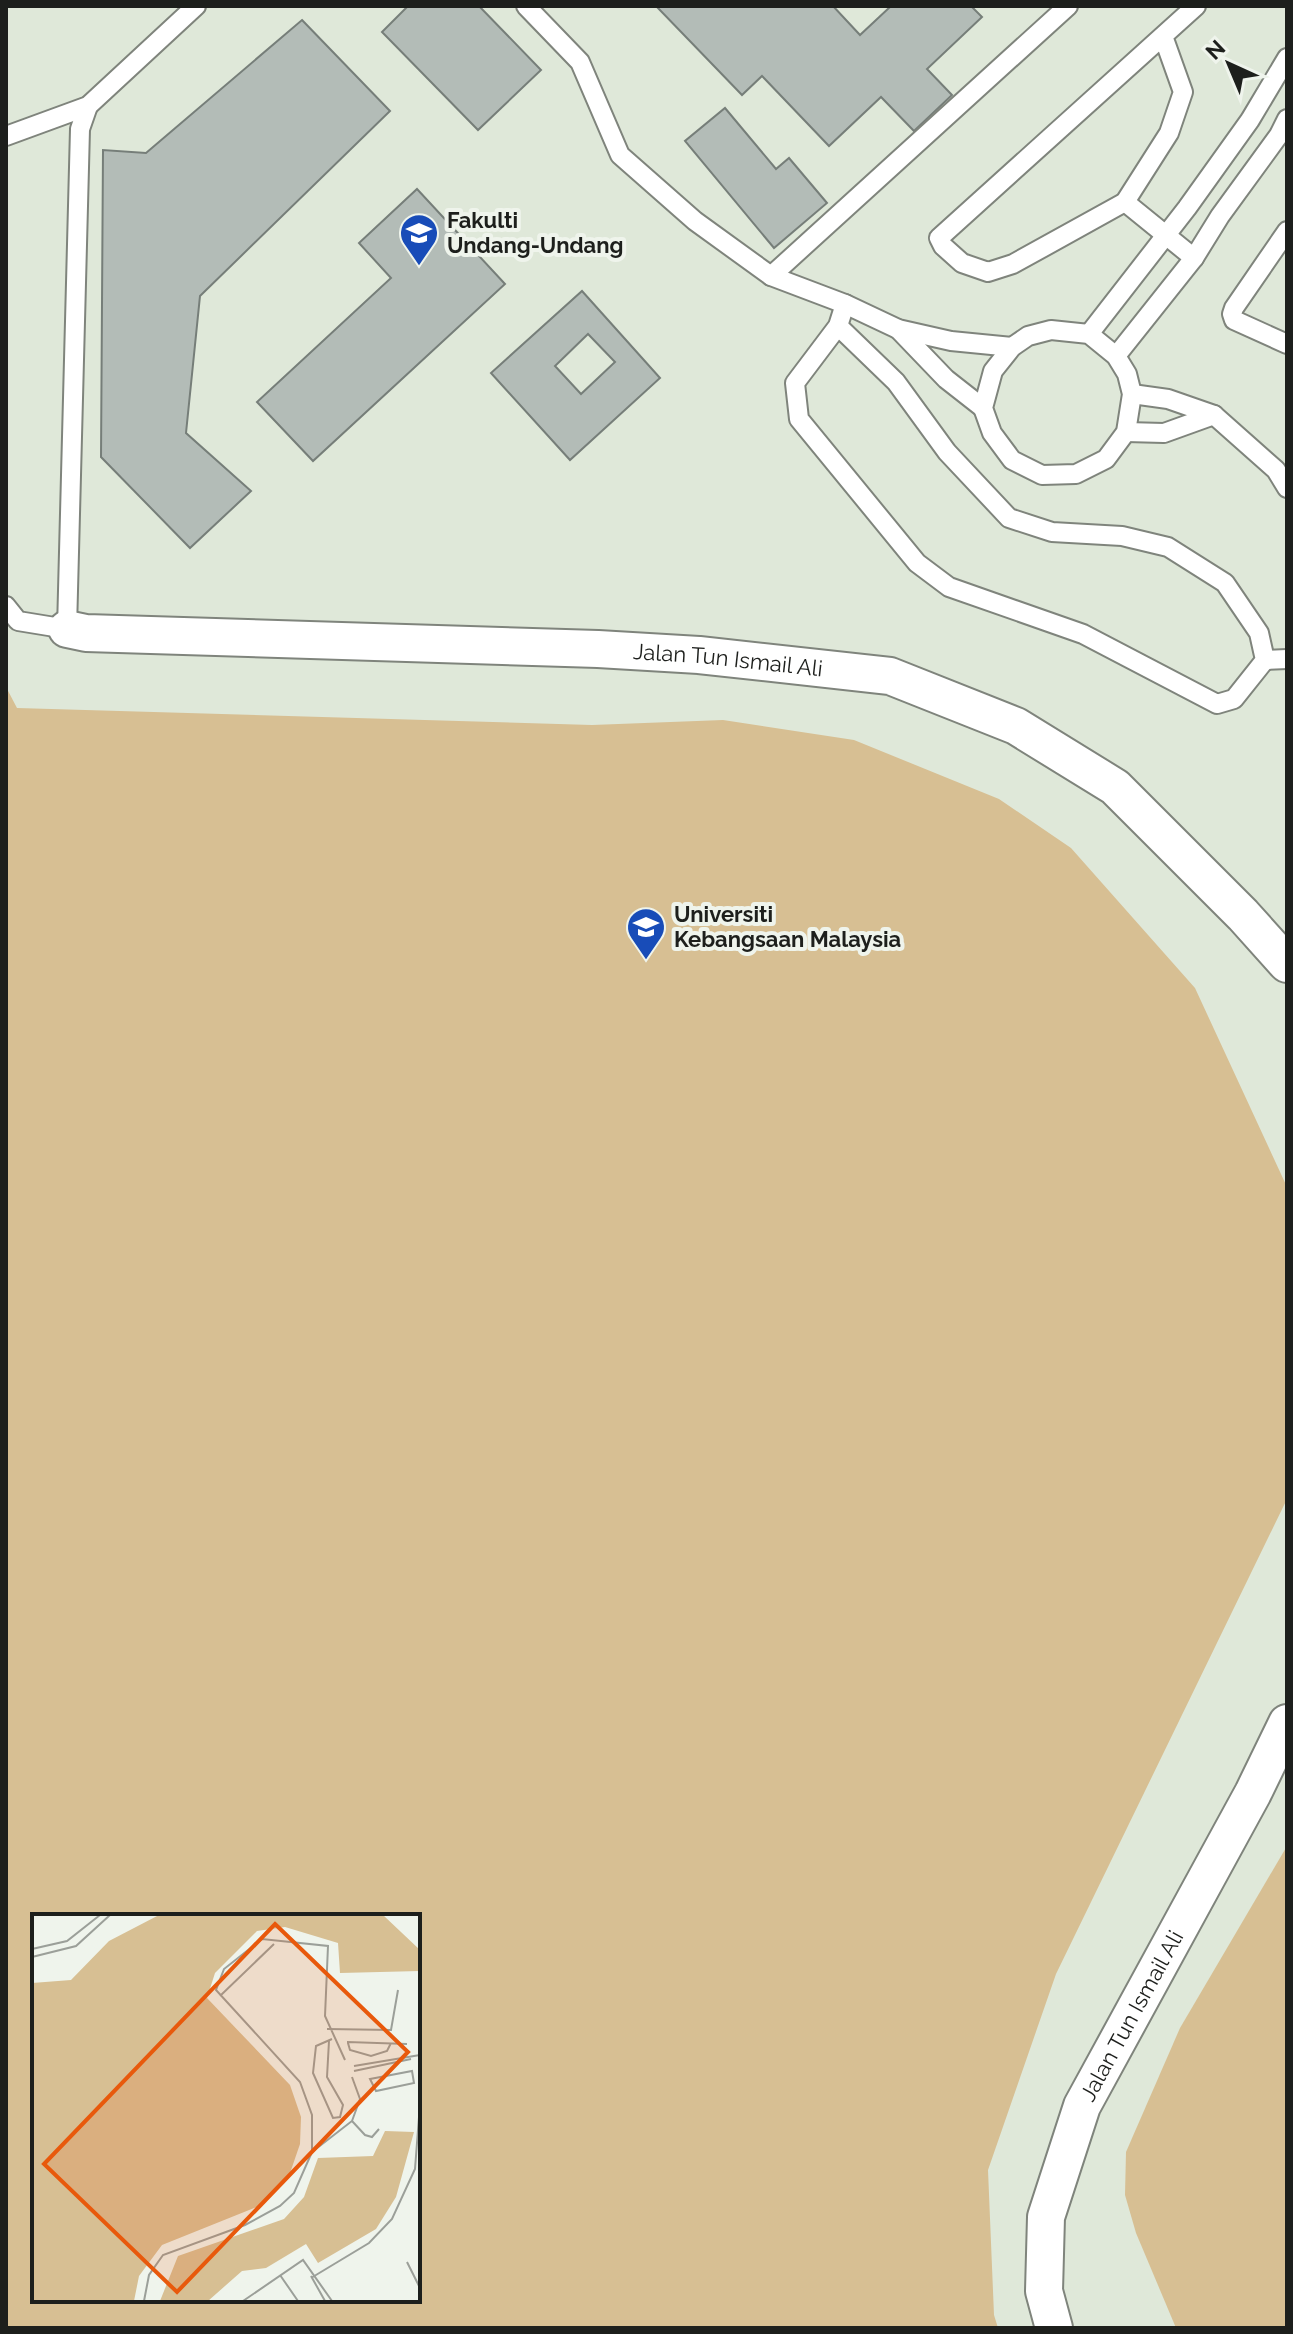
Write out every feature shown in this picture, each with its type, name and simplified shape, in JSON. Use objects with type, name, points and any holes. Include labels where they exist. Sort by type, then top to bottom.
[{"type":"street","name":"Jalan Tun Ismail Ali","points":[[67,629],[86,633],[613,650],[699,655],[890,676],[1016,726],[1115,787],[1243,915],[1287,964]]},
{"type":"street","name":"Jalan Tun Ismail Ali","points":[[1054,2328],[1044,2291],[1046,2217],[1082,2106],[1253,1793],[1287,1723]]},
{"type":"lane","points":[[6,136],[88,106],[196,6]]},
{"type":"lane","points":[[526,6],[580,62],[620,155],[695,221],[771,276],[845,304],[898,329],[951,341],[1012,347]]},
{"type":"lane","points":[[771,276],[1068,6]]},
{"type":"lane","points":[[1163,36],[1183,92],[1169,133],[1125,202],[1013,264],[988,272],[962,263],[943,246],[939,238],[1196,6]]},
{"type":"lane","points":[[1089,334],[1187,208],[1250,120],[1287,58]]},
{"type":"lane","points":[[6,606],[18,621],[67,629],[80,129],[88,106]]},
{"type":"lane","points":[[1116,356],[1194,258],[1220,216],[1284,132],[1250,120]]},
{"type":"lane","points":[[1125,202],[1194,258]]},
{"type":"lane","points":[[1287,231],[1232,314],[1234,320],[1287,344]]},
{"type":"lane","points":[[845,304],[838,326],[795,383],[799,419],[917,563],[949,587],[1083,634],[1217,704],[1234,699],[1265,660],[1287,659]]},
{"type":"lane","points":[[838,326],[896,382],[947,452],[1009,518],[1052,532],[1122,536],[1168,547],[1225,583],[1259,633],[1265,660]]},
{"type":"lane","points":[[898,329],[946,379],[983,408],[992,433],[1012,460],[1042,475],[1076,474],[1106,459],[1126,432],[1132,394],[1127,374],[1116,356],[1089,334],[1051,330],[1028,336],[1012,347],[993,371],[983,408]]},
{"type":"lane","points":[[1132,394],[1168,399],[1214,415],[1276,470],[1287,488]]},
{"type":"lane","points":[[1126,432],[1164,433],[1214,415]]},
{"type":"shaded area","name":"Universiti Kebangsaan Malaysia","points":[[6,6],[1287,6],[1287,2328],[10,2328],[6,2324]]},
{"type":"shaded area","points":[[6,687],[17,708],[592,725],[723,720],[854,740],[999,799],[1071,848],[1195,988],[1287,1187],[1287,1499],[1056,1974],[988,2170],[994,2315],[998,2328],[6,2328]]},
{"type":"shaded area","points":[[1287,1846],[1287,2328],[1176,2328],[1136,2233],[1125,2195],[1126,2152],[1180,2028]]},
{"type":"building","points":[[408,6],[479,6],[541,70],[478,130],[382,32]]},
{"type":"building","points":[[656,6],[833,6],[860,35],[891,6],[971,6],[982,17],[927,69],[952,95],[914,131],[881,97],[829,146],[762,76],[742,95]]},
{"type":"building","points":[[302,20],[390,111],[200,296],[186,433],[251,491],[190,548],[101,457],[103,150],[146,153]]},
{"type":"building","points":[[725,108],[776,169],[789,158],[827,203],[774,248],[685,141]]},
{"type":"building","points":[[417,189],[505,284],[313,461],[257,402],[391,278],[359,243]]},
{"type":"building","points":[[582,291],[660,378],[570,460],[491,373]],"holes":[[[588,334],[615,362],[581,394],[555,366]]]},
{"type":"place","name":"Fakulti Undang-Undang","points":[[419,267]]},
{"type":"place","name":"Universiti Kebangsaan Malaysia","points":[[646,961]]}]
